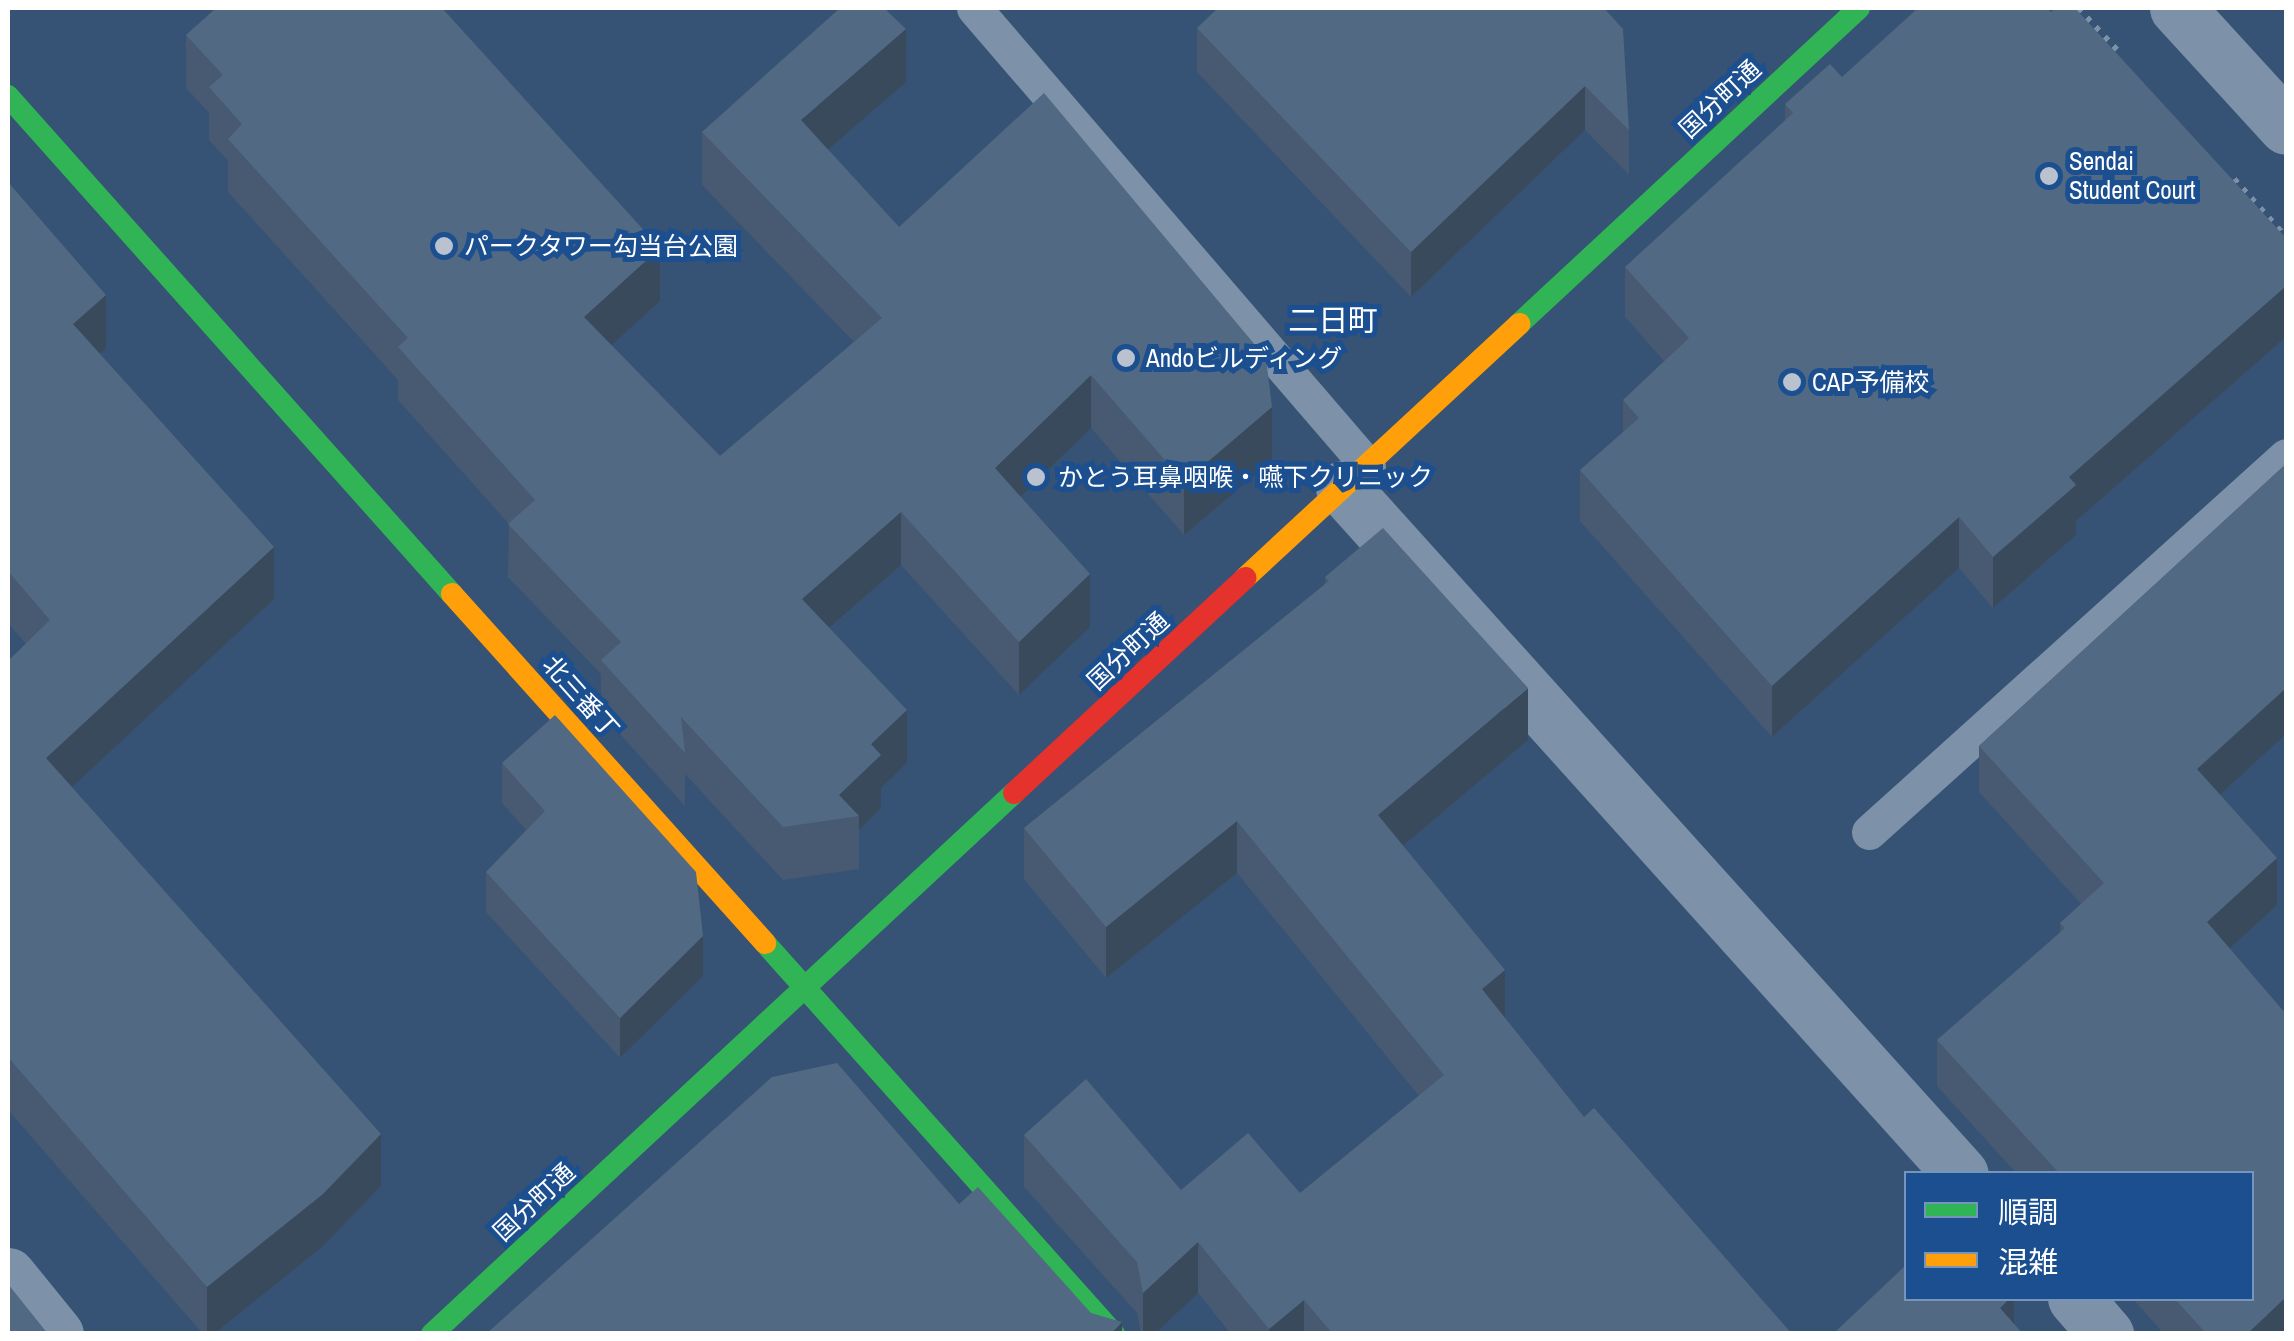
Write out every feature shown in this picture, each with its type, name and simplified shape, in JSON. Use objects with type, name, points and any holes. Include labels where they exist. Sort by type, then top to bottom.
[{"type":"street","name":"国分町通","points":[[432,1334],[1858,8]]},
{"type":"street","points":[[2177,8],[2286,127]]},
{"type":"street","name":"北三番丁","points":[[8,96],[1114,1334]]},
{"type":"street","points":[[1355,477],[1959,1171]]},
{"type":"street","points":[[8,1275],[56,1334]]},
{"type":"street","points":[[2077,1301],[2106,1334]]},
{"type":"lane","points":[[974,8],[1355,477]]},
{"type":"lane","points":[[1869,832],[2286,456]]},
{"type":"building","points":[[216,8],[442,8],[660,248],[584,317],[720,456],[882,318],[702,132],[840,8],[884,8],[906,29],[801,120],[899,227],[1044,93],[1266,358],[1272,407],[1184,482],[1091,375],[995,468],[1090,574],[1019,642],[901,512],[802,599],[907,710],[871,744],[881,755],[839,795],[859,816],[783,827],[681,717],[685,753],[601,660],[621,642],[508,524],[535,500],[398,347],[408,338],[228,139],[242,124],[209,87],[223,75],[186,35]]},
{"type":"building","points":[[1218,8],[1604,8],[1623,29],[1629,130],[1585,86],[1411,252],[1197,28]]},
{"type":"building","points":[[1918,8],[2047,8],[2051,12],[2056,8],[2075,8],[2286,238],[2286,286],[2069,477],[2076,485],[1993,557],[1959,517],[1772,686],[1580,470],[1639,418],[1623,400],[1689,338],[1625,267],[1793,113],[1785,104],[1830,64],[1842,77]]},
{"type":"building","points":[[8,182],[106,295],[73,324],[274,547],[46,758],[381,1134],[323,1194],[207,1287],[8,1057],[8,661],[50,620],[8,571]]},
{"type":"building","points":[[2286,464],[2286,688],[2197,769],[2277,858],[2207,922],[2286,1014],[2286,1297],[2247,1334],[2205,1332],[2177,1301],[2254,1301],[2254,1171],[2057,1171],[1937,1040],[2065,928],[2060,923],[2104,883],[1979,746]]},
{"type":"building","points":[[1383,528],[1528,688],[1378,815],[1505,970],[1482,989],[1584,1117],[1594,1108],[1792,1334],[1333,1334],[1304,1300],[1269,1329],[1198,1242],[1143,1293],[1137,1262],[1024,1135],[1086,1079],[1181,1190],[1248,1133],[1300,1193],[1444,1075],[1237,821],[1106,927],[1024,828],[1329,581],[1325,577]]},
{"type":"building","points":[[555,715],[696,872],[703,936],[620,1018],[486,872],[545,811],[502,763]]},
{"type":"building","points":[[837,1063],[959,1204],[978,1187],[1091,1313],[1122,1322],[1110,1334],[486,1334],[772,1077]]},
{"type":"building","points":[[1904,1267],[1904,1301],[2007,1301],[2000,1308],[2023,1334],[1833,1334]]},
{"type":"building","points":[[8,1284],[48,1334],[8,1334]]},
{"type":"traffic: fast","points":[[1519,324],[1859,8]]},
{"type":"traffic: fast","points":[[8,96],[452,594]]},
{"type":"traffic: fast","points":[[432,1334],[1014,793]]},
{"type":"traffic: fast","points":[[765,943],[1114,1334]]},
{"type":"traffic: slow","points":[[1245,578],[1519,324]]},
{"type":"traffic: slow","points":[[452,594],[765,943]]},
{"type":"traffic: jam","points":[[1014,793],[1245,578]]},
{"type":"place","name":"Sendai Student Court","points":[[2049,176]]},
{"type":"place","name":"パークタワー勾当台公園","points":[[444,246]]},
{"type":"place","name":"Andoビルディング","points":[[1126,358]]},
{"type":"place","name":"CAP予備校","points":[[1792,382]]},
{"type":"place","name":"かとう耳鼻咽喉・嚥下クリニック","points":[[1036,477]]},
{"type":"district","name":"二日町","points":[[1333,320]]}]
